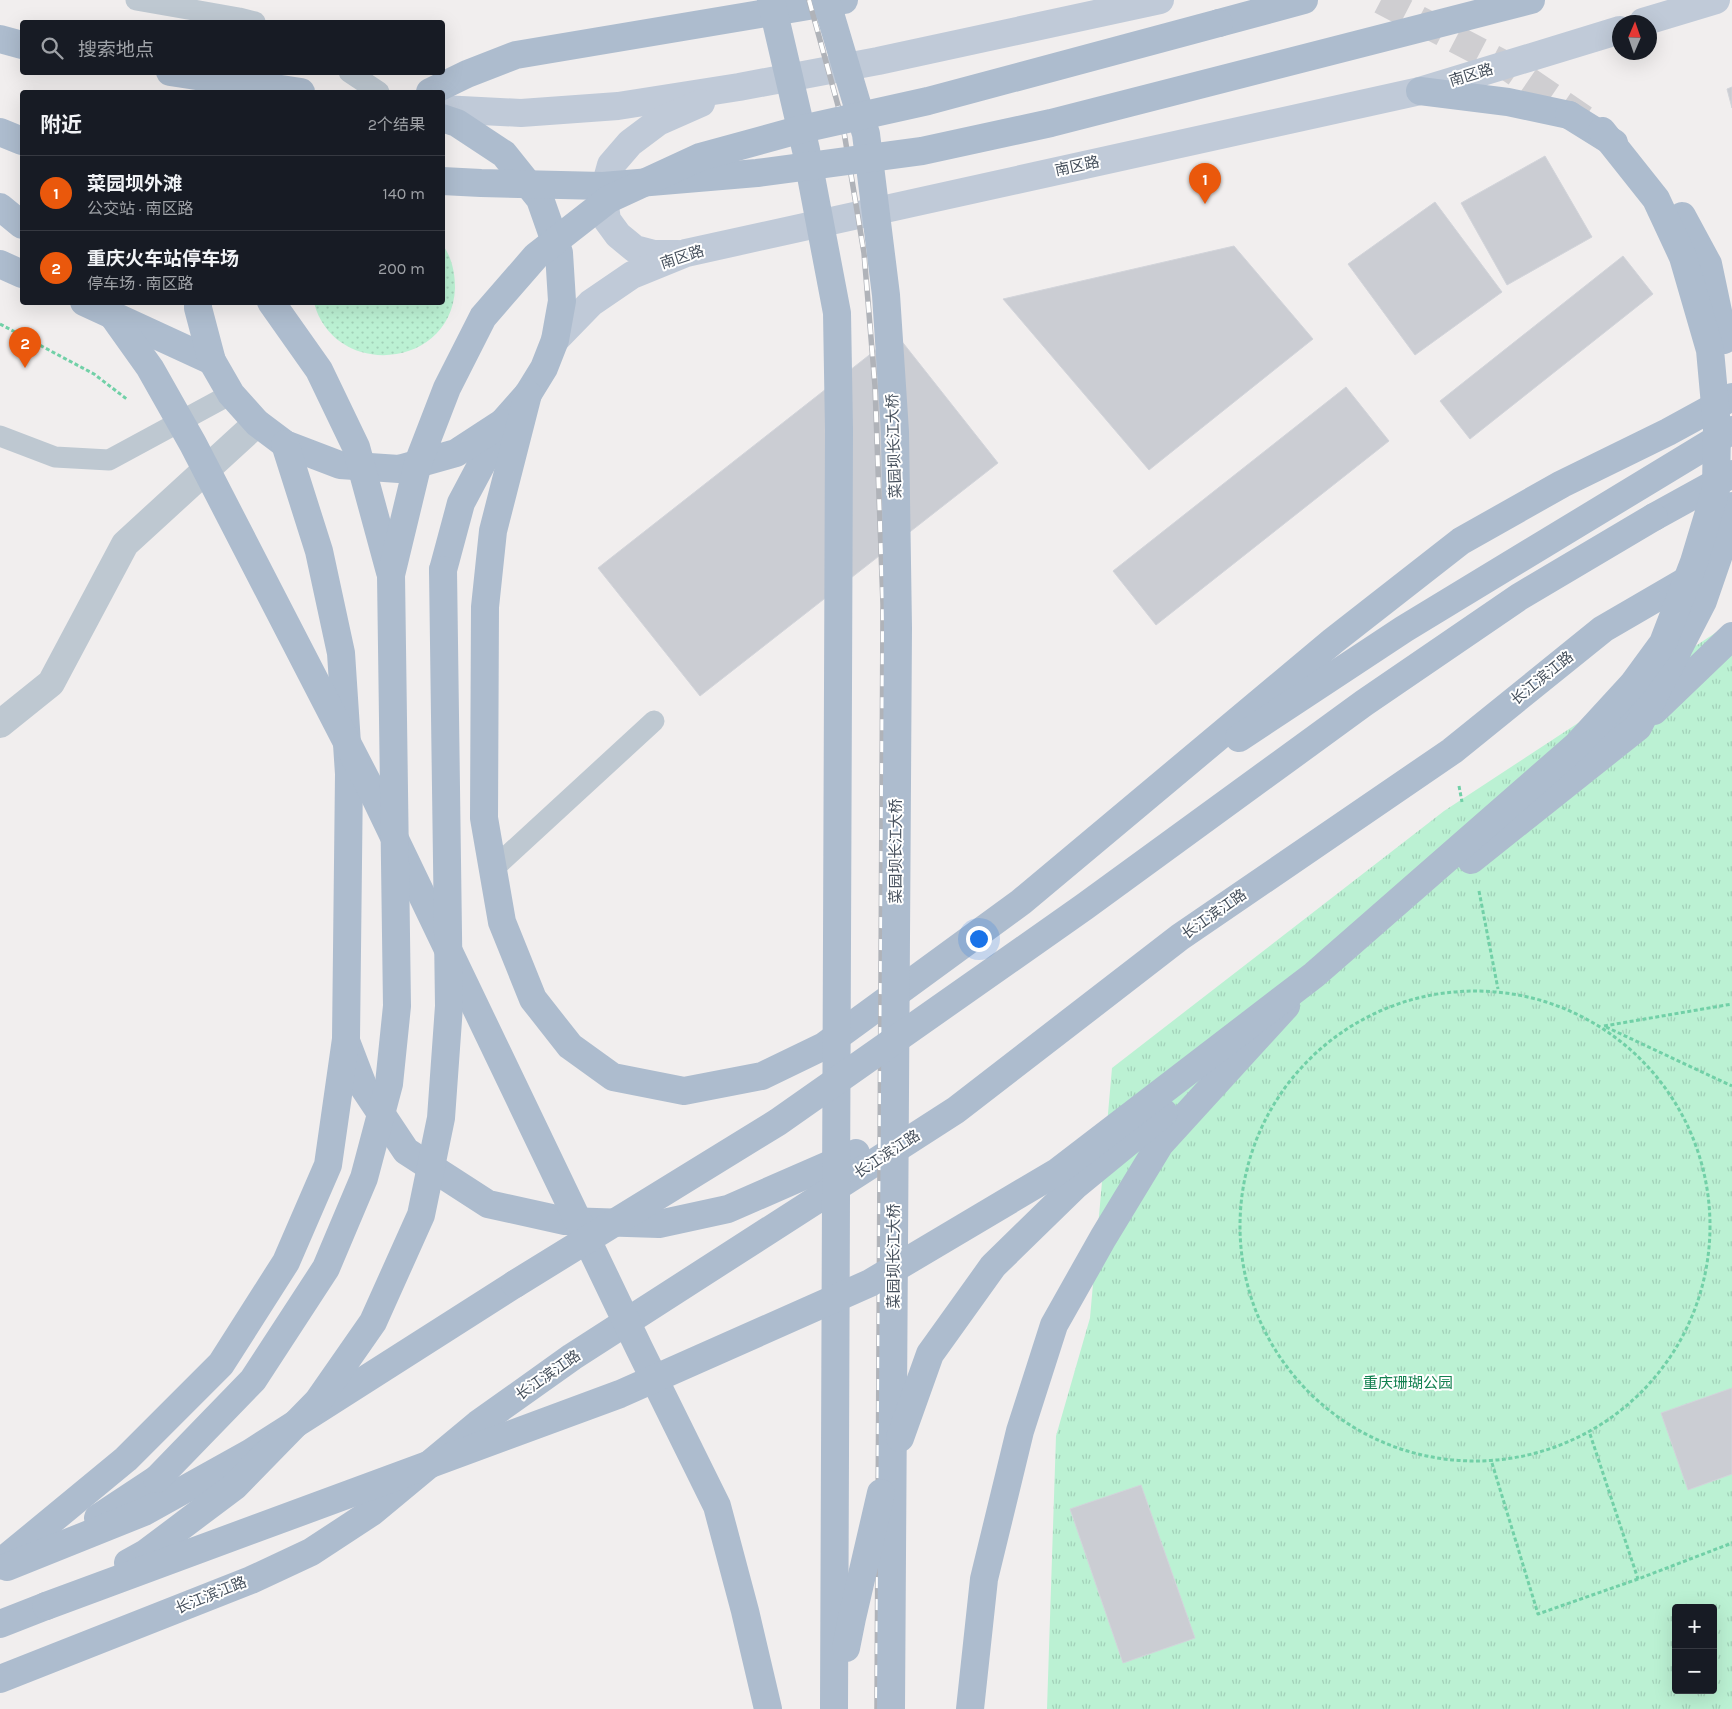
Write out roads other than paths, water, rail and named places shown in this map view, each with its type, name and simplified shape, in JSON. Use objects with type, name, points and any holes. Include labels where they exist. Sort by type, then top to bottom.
[{"type":"main road","points":[[771,0],[806,150],[837,313],[839,450],[835,1709]]},
{"type":"main road","name":"菜园坝长江大桥","points":[[826,0],[866,134],[886,295],[895,432],[898,638],[891,1709]]},
{"type":"main road","points":[[434,90],[467,74],[516,55],[844,0]]},
{"type":"main road","points":[[445,109],[520,113],[618,106],[739,87],[878,61],[1160,0]]},
{"type":"main road","points":[[0,1570],[87,1525],[157,1479],[253,1380],[326,1268],[364,1178],[389,1084],[397,1006],[391,575],[418,463],[447,388],[484,317],[536,256],[609,199],[700,157],[802,129],[928,101],[1304,0]]},
{"type":"main road","points":[[445,181],[603,186],[757,173],[922,151],[1061,120],[1531,0]]},
{"type":"main road","points":[[1657,18],[1716,0]]},
{"type":"main road","name":"南区路","points":[[555,340],[592,303],[632,275],[686,254],[1420,91],[1612,32]]},
{"type":"main road","points":[[0,39],[20,44]]},
{"type":"main road","points":[[190,75],[288,90]]},
{"type":"main road","points":[[686,254],[654,254],[635,249],[618,235],[607,220],[603,194],[611,165],[630,143],[658,122],[739,87]]},
{"type":"main road","points":[[1420,91],[1508,102],[1569,115],[1623,149],[1672,197],[1708,264],[1732,386]]},
{"type":"main road","points":[[0,118],[20,123]]},
{"type":"main road","points":[[46,1606],[146,1553],[235,1486],[318,1401],[374,1322],[420,1215],[440,1118],[449,1006],[443,570],[461,503],[505,420],[528,394],[544,368],[555,340],[562,301],[560,253],[540,200],[504,154],[456,122],[445,119]]},
{"type":"main road","points":[[0,1624],[620,1394],[870,1283],[1057,1172],[1314,975],[1577,745],[1633,684],[1663,643],[1694,562],[1716,490],[1717,426],[1710,350],[1683,257],[1656,199],[1602,131]]},
{"type":"main road","points":[[0,132],[20,140]]},
{"type":"main road","points":[[0,207],[20,223]]},
{"type":"main road","points":[[0,264],[20,273]]},
{"type":"main road","points":[[91,305],[212,361]]},
{"type":"main road","points":[[105,305],[150,368],[193,444],[371,789],[639,1348],[717,1506],[745,1611],[768,1709]]},
{"type":"main road","points":[[198,305],[212,361],[231,394],[257,423],[285,444],[340,465],[399,469],[456,453],[505,420]]},
{"type":"main road","points":[[273,305],[319,370],[356,447],[391,575]]},
{"type":"main road","points":[[528,394],[492,531],[484,607],[484,818],[502,922],[534,999],[570,1046],[612,1077],[684,1091],[762,1076],[824,1046],[1021,902],[1333,641],[1461,541],[1562,484],[1668,432],[1732,397]]},
{"type":"main road","points":[[1122,816],[1404,629],[1732,430]]},
{"type":"main road","points":[[0,1563],[126,1458],[221,1364],[286,1262],[328,1165],[346,1039],[349,774],[341,652],[319,551],[285,444]]},
{"type":"main road","points":[[0,1570],[144,1512],[250,1453],[516,1284],[778,1122],[1084,907],[1364,703],[1519,597],[1654,517],[1732,474]]},
{"type":"main road","points":[[1638,727],[1702,601],[1726,534],[1732,506]]},
{"type":"main road","name":"长江滨江路","points":[[0,1679],[251,1580],[312,1552],[372,1512],[478,1424],[572,1357],[956,1110],[1180,938],[1452,751],[1603,629],[1732,554]]},
{"type":"main road","points":[[835,1709],[852,1618],[883,1484],[930,1354],[993,1266],[1075,1186],[1342,964],[1638,727],[1732,636]]},
{"type":"main road","points":[[1577,745],[1732,650]]},
{"type":"main road","points":[[970,1709],[984,1579],[1020,1431],[1054,1325],[1103,1238],[1160,1144],[1314,975]]},
{"type":"main road","points":[[346,1039],[364,1088],[406,1152],[488,1204],[565,1221],[659,1224],[728,1208],[956,1110]]},
{"type":"street","points":[[0,724],[51,683],[125,544],[257,423]]},
{"type":"lane","points":[[136,0],[247,20]]},
{"type":"lane","points":[[354,75],[376,90]]},
{"type":"lane","points":[[0,436],[55,457],[110,460],[231,394]]},
{"type":"lane","points":[[492,869],[654,721]]},
{"type":"tunnel","points":[[1381,0],[1505,65],[1584,119]]},
{"type":"railway","points":[[809,0],[842,120],[864,253],[875,386],[883,605],[877,1709]]},
{"type":"railway","points":[[833,0],[863,127],[883,254],[898,375],[903,604],[898,1709]]},
{"type":"place","name":"菜园坝外滩","points":[[1205,204]]},
{"type":"place","name":"重庆火车站停车场","points":[[25,368]]},
{"type":"park label","name":"重庆珊瑚公园","points":[[1408,1383]]}]
